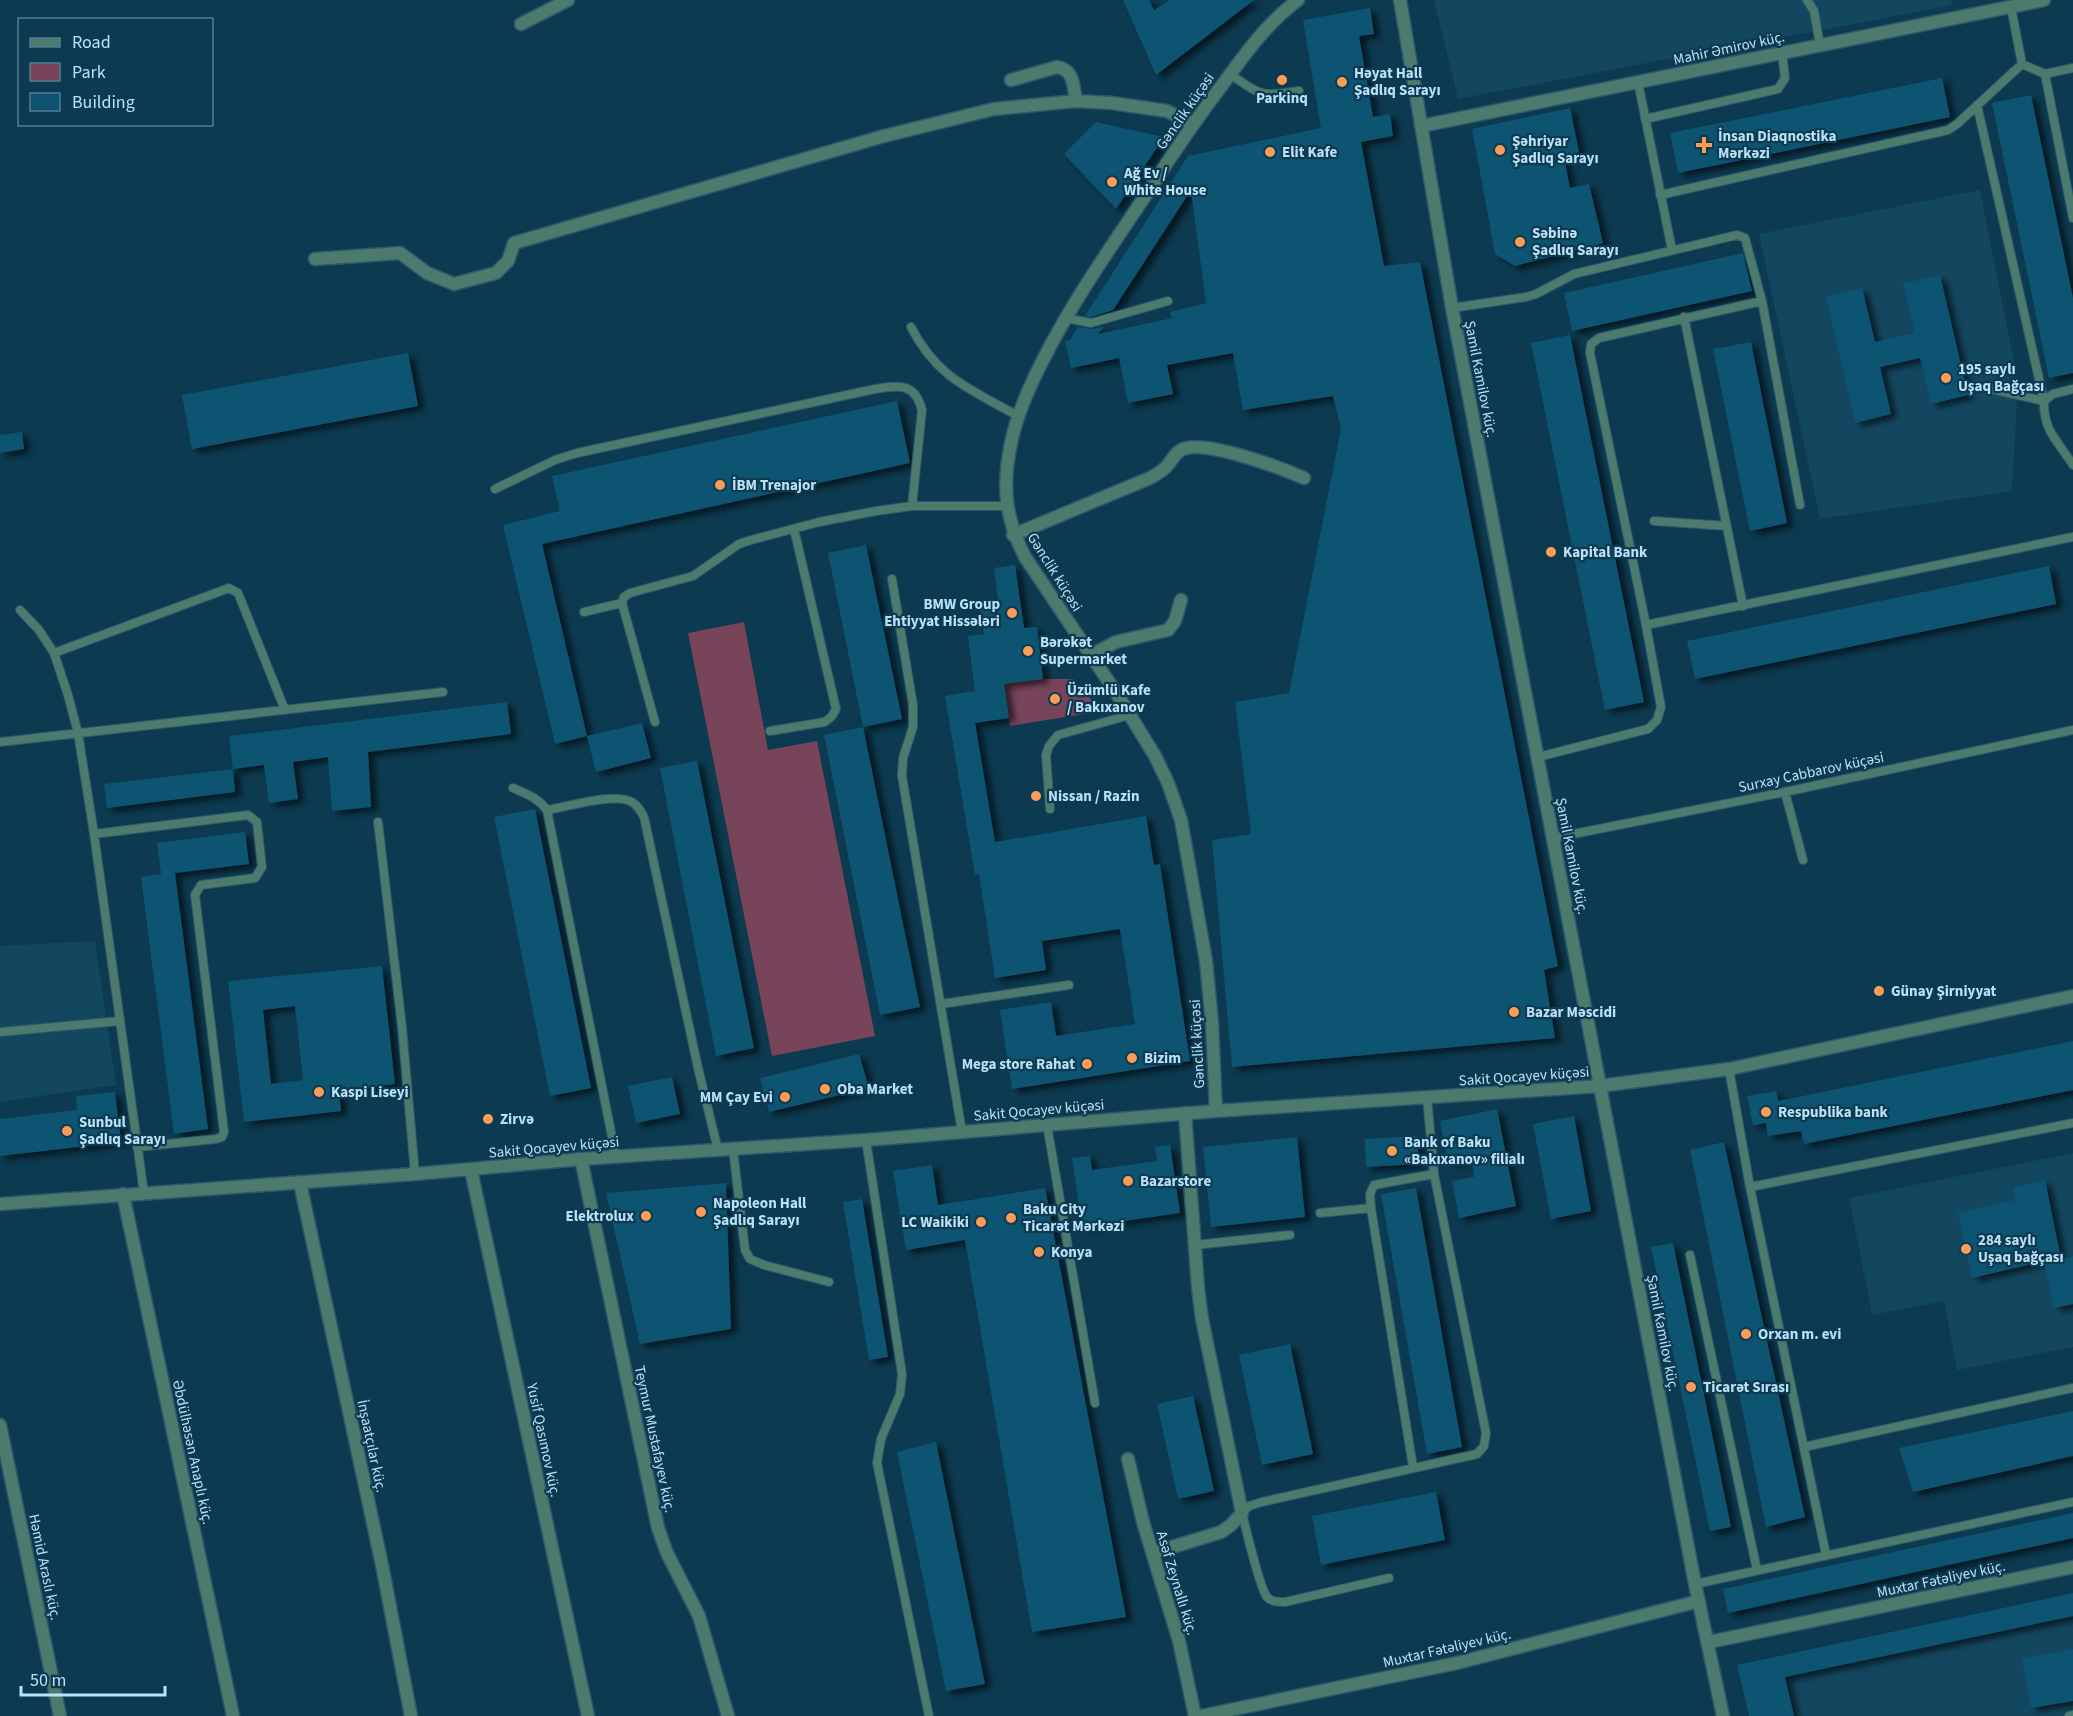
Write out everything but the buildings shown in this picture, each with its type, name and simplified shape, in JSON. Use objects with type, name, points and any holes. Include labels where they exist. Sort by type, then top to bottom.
[{"type":"street","points":[[521,24],[568,0]]},
{"type":"street","name":"Gənclik küçəsi","points":[[1216,1111],[1212,1023],[1206,960],[1181,820],[1168,783],[1155,756],[1091,655],[1024,557],[1013,535],[1007,506],[1008,461],[1018,416],[1030,386],[1066,318],[1096,270],[1193,124],[1267,28],[1298,0]]},
{"type":"street","name":"Şamil Kamilov küç.","points":[[1400,0],[1452,308],[1695,1584],[1724,1716]]},
{"type":"street","name":"Mahir Əmirov küç.","points":[[1421,126],[2044,0]]},
{"type":"street","points":[[1011,80],[1057,67],[1064,68],[1071,74],[1076,101]]},
{"type":"street","points":[[315,259],[400,253],[427,273],[454,284],[496,273],[508,261],[514,243],[884,136],[994,109],[1076,101],[1150,107],[1167,111],[1193,124]]},
{"type":"street","points":[[1013,535],[1150,478],[1165,468],[1176,453],[1183,448],[1234,454],[1266,463],[1304,478]]},
{"type":"street","points":[[1091,655],[1123,640],[1168,630],[1175,621],[1181,600]]},
{"type":"street","name":"Sakit Qocayev küçəsi","points":[[0,1204],[471,1170],[581,1159],[866,1140],[1185,1113],[1600,1086],[1729,1069],[2073,996]]},
{"type":"street","points":[[1153,1553],[1221,1532],[1242,1513],[1202,1318],[1185,1113]]},
{"type":"street","name":"Teymur Mustafayev küç.","points":[[581,1159],[658,1528],[667,1553],[699,1616],[728,1716]]},
{"type":"street","name":"Yusif Qasımov küç.","points":[[471,1170],[588,1716]]},
{"type":"street","name":"İnşaatçılar küç.","points":[[300,1183],[411,1716]]},
{"type":"street","name":"Əbdülhəsən Anaplı küç.","points":[[123,1194],[233,1716]]},
{"type":"street","name":"Həmid Araslı küç.","points":[[0,1425],[60,1716]]},
{"type":"street","name":"Asəf Zeynallı küç.","points":[[1128,1459],[1179,1641],[1196,1716]]},
{"type":"street","name":"Muxtar Fətəliyev küç.","points":[[1708,1642],[2073,1568]]},
{"type":"street","name":"Muxtar Fətəliyev küç.","points":[[1201,1716],[1457,1663],[1699,1601]]},
{"type":"lane","points":[[1807,0],[1814,11],[1820,45]]},
{"type":"lane","points":[[2011,7],[2022,64]]},
{"type":"lane","points":[[1645,119],[1778,89],[1785,78],[1782,52]]},
{"type":"lane","points":[[2022,64],[2045,74],[2073,68]]},
{"type":"lane","points":[[1660,195],[1948,130],[2022,64]]},
{"type":"lane","points":[[2045,74],[2073,218]]},
{"type":"lane","points":[[1230,75],[1258,93],[1269,96],[1299,91]]},
{"type":"lane","points":[[1638,82],[1672,250]]},
{"type":"lane","points":[[1977,105],[2044,400],[2044,416],[2060,448],[2073,465]]},
{"type":"lane","points":[[1452,308],[1526,297],[1574,274],[1737,235],[1745,238],[1762,301],[1800,505]]},
{"type":"lane","points":[[1066,318],[1091,323],[1167,301]]},
{"type":"lane","points":[[1538,757],[1648,729],[1657,720],[1660,707],[1646,625],[1590,353],[1591,344],[1599,338],[1762,301]]},
{"type":"lane","points":[[1684,317],[1743,606]]},
{"type":"lane","points":[[911,327],[922,347],[954,380],[1018,416]]},
{"type":"lane","points":[[495,489],[555,460],[578,453],[875,389],[902,387],[913,390],[919,398],[922,410],[912,506]]},
{"type":"lane","points":[[1982,387],[2044,400],[2053,394],[2073,389]]},
{"type":"lane","points":[[655,722],[622,603],[624,597],[630,592],[693,576],[739,544],[794,529],[876,511],[912,506],[1007,506]]},
{"type":"lane","points":[[1654,520],[1726,526]]},
{"type":"lane","points":[[770,731],[825,722],[836,709],[794,529]]},
{"type":"lane","points":[[1646,625],[2073,537]]},
{"type":"lane","points":[[892,579],[914,705],[913,727],[903,758],[902,776],[962,1131]]},
{"type":"lane","points":[[54,653],[230,588],[238,593],[285,710]]},
{"type":"lane","points":[[584,612],[622,603]]},
{"type":"lane","points":[[20,610],[39,630],[54,653],[78,733],[144,1193]]},
{"type":"lane","points":[[0,741],[443,692]]},
{"type":"lane","points":[[1050,809],[1046,755],[1049,746],[1058,735],[1130,715]]},
{"type":"lane","name":"Surxay Cabbarov küçəsi","points":[[1553,838],[1785,792],[2073,730]]},
{"type":"lane","points":[[513,788],[541,802],[546,810],[616,1157]]},
{"type":"lane","points":[[1785,792],[1803,860]]},
{"type":"lane","points":[[546,810],[616,798],[630,801],[639,807],[644,817],[718,1150]]},
{"type":"lane","points":[[94,834],[248,815],[257,822],[262,867],[255,878],[201,885],[195,895],[224,1132],[222,1137],[216,1139],[137,1147]]},
{"type":"lane","points":[[378,822],[402,1027],[415,1174]]},
{"type":"lane","points":[[941,1004],[1069,985]]},
{"type":"lane","points":[[0,1032],[120,1021]]},
{"type":"lane","points":[[1729,1069],[1750,1187],[1826,1555]]},
{"type":"lane","points":[[1389,1578],[1285,1602],[1275,1602],[1267,1598],[1262,1585],[1242,1513],[1249,1506],[1262,1502],[1477,1454],[1484,1446],[1486,1433],[1434,1174],[1427,1097]]},
{"type":"lane","points":[[1750,1187],[2073,1123]]},
{"type":"lane","points":[[1047,1125],[1095,1403]]},
{"type":"lane","points":[[866,1140],[902,1374],[900,1394],[881,1439],[876,1463],[929,1716]]},
{"type":"lane","points":[[733,1149],[745,1250],[750,1259],[828,1282]]},
{"type":"lane","points":[[1413,1467],[1370,1194],[1374,1185],[1434,1174]]},
{"type":"lane","points":[[1320,1213],[1371,1208]]},
{"type":"lane","points":[[1195,1245],[1290,1235]]},
{"type":"lane","points":[[1689,1255],[1757,1570]]},
{"type":"lane","points":[[1804,1447],[2073,1388]]},
{"type":"lane","points":[[1695,1584],[2073,1502]]},
{"type":"shaded area","points":[[1434,0],[1951,0],[1953,5],[1458,99]]},
{"type":"shaded area","points":[[1980,190],[2018,382],[2012,491],[1820,519],[1759,234]]},
{"type":"shaded area","points":[[95,941],[116,1085],[0,1102],[0,946]]},
{"type":"shaded area","name":"284 saylı Uşaq bağçası","points":[[2073,1153],[2073,1347],[1957,1370],[1944,1301],[1872,1315],[1849,1198]]},
{"type":"shaded area","points":[[2073,1616],[2073,1716],[1794,1716],[1786,1677]]},
{"type":"green space","points":[[744,622],[768,750],[817,741],[875,1036],[772,1056],[688,633]]},
{"type":"green space","points":[[1043,679],[1073,679],[1102,711],[1010,726],[1004,684]]},
{"type":"place","name":"Parkinq","points":[[1282,80]]},
{"type":"place","name":"Həyat Hall Şadlıq Sarayı","points":[[1342,82]]},
{"type":"place","name":"İnsan Diaqnostika Mərkəzi","points":[[1704,145]]},
{"type":"place","name":"Şəhriyar Şadlıq Sarayı","points":[[1500,150]]},
{"type":"place","name":"Elit Kafe","points":[[1270,152]]},
{"type":"place","name":"Ağ Ev / White House","points":[[1112,182]]},
{"type":"place","name":"Səbinə Şadlıq Sarayı","points":[[1520,242]]},
{"type":"place","name":"195 saylı Uşaq Bağçası","points":[[1946,378]]},
{"type":"place","name":"İBM Trenajor","points":[[720,485]]},
{"type":"place","name":"Kapital Bank","points":[[1551,552]]},
{"type":"place","name":"BMW Group Ehtiyyat Hissələri","points":[[1012,613]]},
{"type":"place","name":"Bərəkət Supermarket","points":[[1028,651]]},
{"type":"place","name":"Üzümlü Kafe / Bakıxanov","points":[[1055,699]]},
{"type":"place","name":"Nissan / Razin","points":[[1036,796]]},
{"type":"place","name":"Günay Şirniyyat","points":[[1879,991]]},
{"type":"place","name":"Bazar Məscidi","points":[[1514,1012]]},
{"type":"place","name":"Bizim","points":[[1132,1058]]},
{"type":"place","name":"Mega store Rahat","points":[[1087,1064]]},
{"type":"place","name":"Oba Market","points":[[825,1089]]},
{"type":"place","name":"Kaspi Liseyi","points":[[319,1092]]},
{"type":"place","name":"MM Çay Evi","points":[[785,1097]]},
{"type":"place","name":"Respublika bank","points":[[1766,1112]]},
{"type":"place","name":"Zirvə","points":[[488,1119]]},
{"type":"place","name":"Sunbul Şadlıq Sarayı","points":[[67,1131]]},
{"type":"place","name":"Bank of Baku «Bakıxanov» filialı","points":[[1392,1151]]},
{"type":"place","name":"Bazarstore","points":[[1128,1181]]},
{"type":"place","name":"Napoleon Hall Şadlıq Sarayı","points":[[701,1212]]},
{"type":"place","name":"Elektrolux","points":[[646,1216]]},
{"type":"place","name":"Baku City Ticarət Mərkəzi","points":[[1011,1218]]},
{"type":"place","name":"LC Waikiki","points":[[981,1222]]},
{"type":"place","name":"284 saylı Uşaq bağçası","points":[[1966,1249]]},
{"type":"place","name":"Konya","points":[[1039,1252]]},
{"type":"place","name":"Orxan m. evi","points":[[1746,1334]]},
{"type":"place","name":"Ticarət Sırası","points":[[1691,1387]]}]
